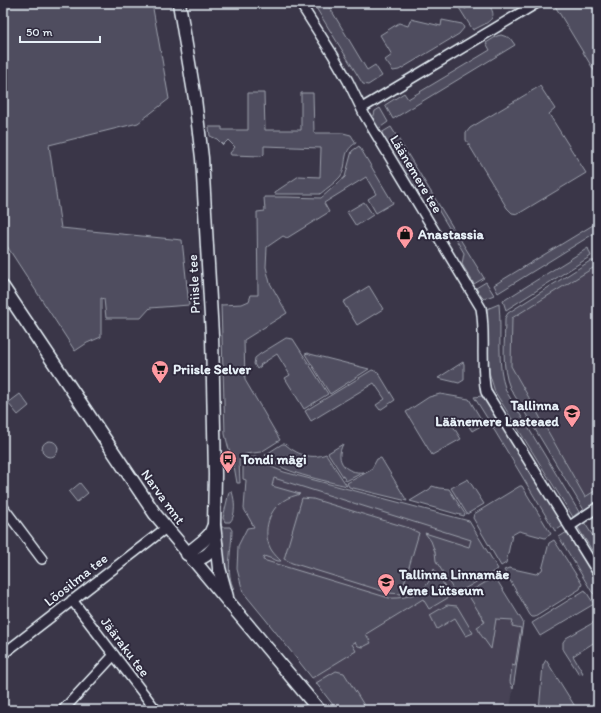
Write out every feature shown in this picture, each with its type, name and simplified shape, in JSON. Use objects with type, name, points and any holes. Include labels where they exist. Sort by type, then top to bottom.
[{"type":"street","name":"Priisle tee","points":[[179,3],[202,158],[212,335],[214,525],[219,568],[229,602]]},
{"type":"street","name":"Läänemere tee","points":[[300,3],[333,55],[365,116],[481,308],[483,323],[484,382],[486,392],[598,573]]},
{"type":"street","points":[[362,108],[537,3]]},
{"type":"street","name":"Narva mnt","points":[[3,288],[166,528],[320,710]]},
{"type":"street","points":[[3,507],[42,558]]},
{"type":"street","points":[[570,526],[598,507]]},
{"type":"street","points":[[214,525],[210,534],[190,557],[199,559],[206,556],[216,544]]},
{"type":"street","name":"Lõosilma tee","points":[[3,654],[166,528]]},
{"type":"street","name":"Jääraku tee","points":[[72,600],[156,710]]},
{"type":"street","points":[[63,710],[114,655]]},
{"type":"shaded area","points":[[3,3],[152,3],[169,99],[138,123],[49,145],[61,228],[182,240],[189,305],[150,308],[141,318],[106,318],[104,299],[101,298],[101,337],[87,343],[75,351],[3,240]]},
{"type":"shaded area","points":[[313,3],[327,3],[367,70],[375,65],[382,76],[368,85],[363,84]]},
{"type":"shaded area","points":[[456,3],[461,3],[465,9],[475,3],[488,3],[493,15],[485,24],[473,30]]},
{"type":"shaded area","points":[[560,3],[598,3],[598,77],[555,6]]},
{"type":"shaded area","points":[[411,19],[441,26],[442,20],[462,24],[464,28],[459,34],[399,70],[393,71],[385,60],[392,55],[380,35],[399,23],[408,26]]},
{"type":"shaded area","points":[[501,35],[510,38],[515,45],[393,119],[385,105],[404,93],[408,99],[490,50],[486,43]]},
{"type":"shaded area","points":[[540,86],[555,109],[549,114],[586,173],[518,214],[512,213],[507,208],[466,140],[466,133],[470,128]]},
{"type":"shaded area","points":[[248,93],[264,93],[265,130],[301,130],[301,93],[313,93],[314,133],[343,133],[351,135],[356,143],[351,147],[346,155],[343,173],[340,177],[320,194],[275,194],[275,192],[299,176],[320,177],[321,148],[264,146],[264,154],[262,156],[231,155],[230,153],[235,147],[228,140],[223,145],[217,139],[210,136],[209,127],[222,127],[222,130],[248,130]]},
{"type":"shaded area","points":[[380,108],[388,122],[378,129],[373,119],[375,111]]},
{"type":"shaded area","points":[[391,127],[484,278],[474,284],[462,264],[464,253],[421,181],[417,192],[381,133]]},
{"type":"shaded area","points":[[359,146],[393,203],[376,213],[368,199],[376,194],[366,177],[324,203],[329,212],[287,238],[283,236],[267,247],[266,267],[270,283],[287,313],[244,340],[245,380],[280,440],[261,452],[245,454],[241,457],[239,461],[240,483],[237,483],[233,460],[225,434],[221,305],[242,304],[249,301],[251,295],[258,295],[257,212],[265,211],[264,197],[321,198],[345,177],[352,151]]},
{"type":"shaded area","points":[[364,202],[373,215],[356,226],[347,212]]},
{"type":"shaded area","points":[[598,222],[598,231],[498,293],[494,285]]},
{"type":"shaded area","points":[[588,248],[591,256],[506,310],[503,301]]},
{"type":"shaded area","points":[[590,261],[596,261],[598,264],[598,275],[593,268],[512,318],[511,366],[585,497],[598,489],[598,501],[584,510],[510,388],[505,371],[504,345],[505,318],[508,313]]},
{"type":"shaded area","name":"Tallinna Läänemere Lasteaed","points":[[593,267],[598,275],[598,489],[585,497],[511,366],[512,318]]},
{"type":"shaded area","points":[[486,282],[494,295],[484,299],[476,288]]},
{"type":"shaded area","points":[[369,286],[383,309],[357,325],[343,302]]},
{"type":"shaded area","points":[[499,304],[500,359],[506,391],[579,512],[573,517],[495,392],[489,372],[487,309]]},
{"type":"shaded area","points":[[286,338],[293,339],[328,394],[304,409],[285,378],[290,375],[277,354],[260,365],[261,366],[257,369],[254,364],[255,358]]},
{"type":"shaded area","points":[[308,353],[369,369],[330,394],[305,354]]},
{"type":"shaded area","points":[[463,362],[464,380],[459,383],[438,378]]},
{"type":"shaded area","points":[[372,370],[378,372],[395,400],[380,410],[376,405],[385,399],[374,383],[311,421],[305,411]]},
{"type":"shaded area","points":[[20,394],[29,406],[18,415],[8,403]]},
{"type":"shaded area","points":[[440,394],[469,399],[484,424],[472,431],[464,419],[453,426],[461,439],[432,455],[406,412],[429,397]]},
{"type":"shaded area","points":[[474,397],[486,397],[496,414],[495,419],[489,421]]},
{"type":"shaded area","points":[[498,425],[503,426],[563,526],[555,531],[493,428]]},
{"type":"shaded area","points":[[47,441],[53,441],[58,446],[56,455],[53,457],[47,457],[42,452],[42,446]]},
{"type":"shaded area","points":[[282,444],[285,444],[294,451],[304,455],[320,456],[326,454],[347,486],[291,471],[271,461],[265,455]]},
{"type":"shaded area","points":[[343,444],[340,456],[343,465],[352,471],[364,472],[346,481],[328,453]]},
{"type":"shaded area","points":[[256,457],[284,472],[469,521],[498,569],[456,594],[436,561],[435,552],[431,541],[425,533],[469,547],[471,540],[274,478],[272,486],[300,494],[287,498],[278,505],[273,511],[268,524],[267,538],[269,545],[281,561],[264,556],[263,560],[389,598],[405,597],[418,592],[428,583],[432,577],[434,569],[451,596],[429,609],[423,599],[366,634],[371,643],[363,647],[358,646],[355,642],[352,644],[356,651],[312,678],[243,592],[237,569],[238,546],[247,528],[254,527],[244,509],[246,480],[243,479],[243,461],[247,458]]},
{"type":"shaded area","points":[[381,458],[407,501],[349,487],[347,483],[371,470],[377,459]]},
{"type":"shaded area","name":"Tallinna Linnamäe Vene Lütseum","points":[[277,474],[468,532],[523,622],[510,710],[337,710],[266,620],[260,551],[272,477]]},
{"type":"shaded area","points":[[468,479],[484,504],[467,514],[451,488]]},
{"type":"shaded area","points":[[80,483],[88,493],[77,502],[69,492]]},
{"type":"shaded area","points":[[432,486],[449,489],[465,514],[464,516],[410,501],[430,489]]},
{"type":"shaded area","points":[[522,486],[551,534],[545,538],[519,531],[512,535],[506,563],[501,566],[473,518],[474,514]]},
{"type":"shaded area","points":[[229,492],[232,492],[233,495],[234,512],[230,522],[225,522],[223,518]]},
{"type":"shaded area","points":[[302,498],[313,499],[409,528],[419,533],[401,594],[389,593],[292,563],[284,559]]},
{"type":"shaded area","points":[[584,522],[598,544],[598,560],[577,526]]},
{"type":"shaded area","points":[[221,527],[230,527],[232,530],[229,568],[231,583],[234,589],[232,590],[226,576],[223,560]]},
{"type":"shaded area","points":[[567,532],[598,582],[598,598],[592,592],[559,537]]},
{"type":"shaded area","points":[[554,540],[582,584],[580,589],[535,617],[532,617],[504,570],[509,568],[536,574],[542,570],[549,543]]},
{"type":"shaded area","points":[[495,577],[523,622],[513,689],[510,682],[512,665],[515,666],[521,628],[512,626],[513,620],[496,619],[491,649],[477,627],[485,622],[467,593]]},
{"type":"shaded area","points":[[585,590],[594,604],[540,636],[532,623]]},
{"type":"shaded area","points":[[447,605],[457,606],[473,633],[466,636],[455,618],[437,629],[430,615]]},
{"type":"shaded area","points":[[598,620],[598,640],[573,656],[583,673],[579,674],[563,649],[563,642],[566,638]]},
{"type":"shaded area","points":[[546,660],[576,708],[572,710],[539,710],[543,665]]},
{"type":"shaded area","points":[[336,671],[344,673],[367,710],[337,710],[316,683]]},
{"type":"place","name":"Anastassia","points":[[405,249]]},
{"type":"place","name":"Priisle Selver","points":[[160,384]]},
{"type":"place","name":"Tallinna Läänemere Lasteaed","points":[[572,428]]},
{"type":"place","name":"Tondi mägi","points":[[228,474]]},
{"type":"place","name":"Tallinna Linnamäe Vene Lütseum","points":[[386,597]]}]
